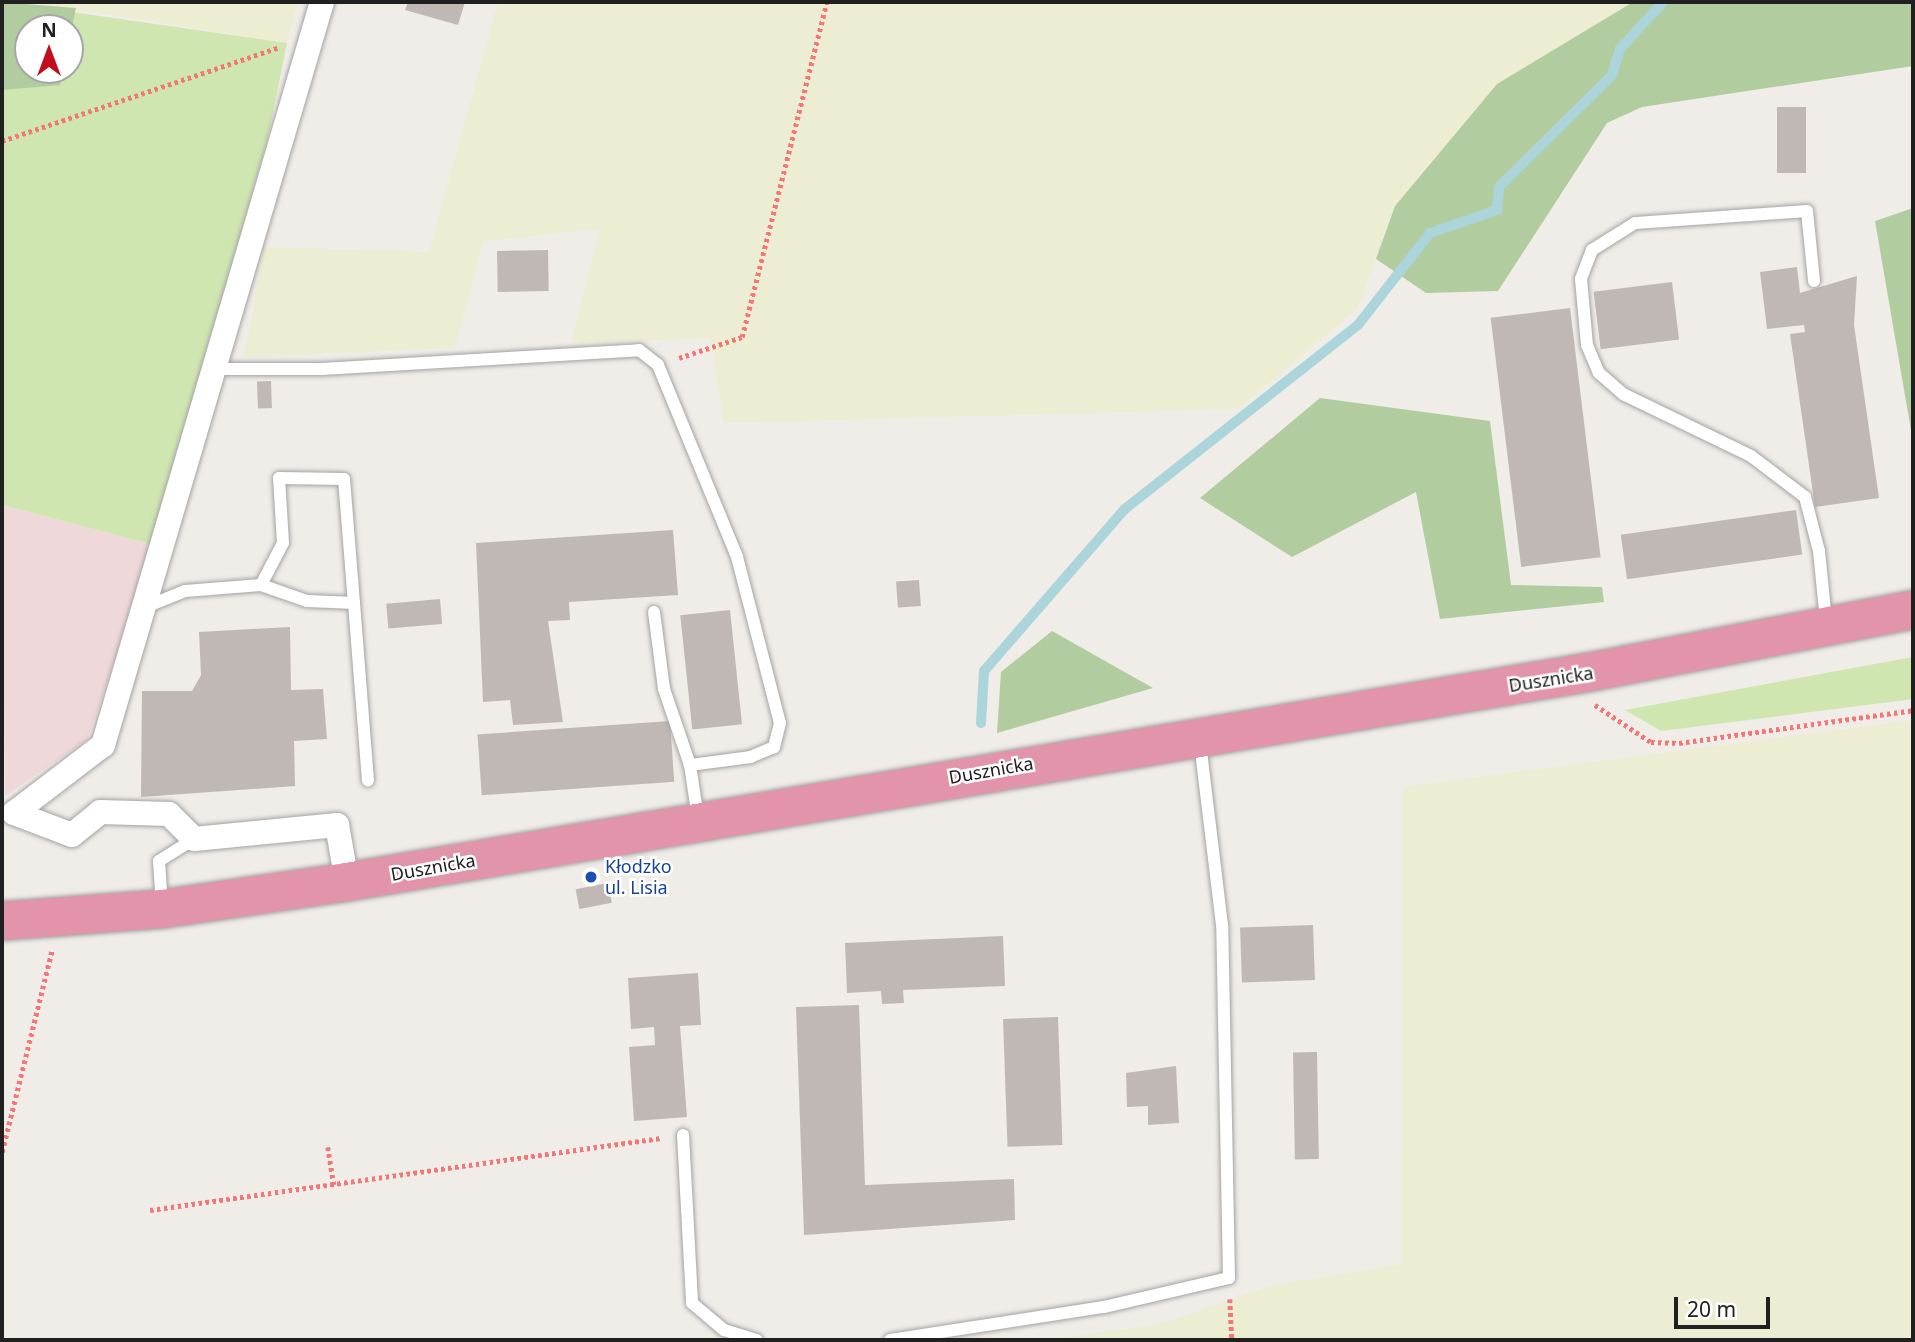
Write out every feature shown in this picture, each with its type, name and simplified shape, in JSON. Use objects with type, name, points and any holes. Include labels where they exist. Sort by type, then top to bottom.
[{"type":"highway","name":"Dusznicka","points":[[2,921],[162,909],[347,882],[1199,734],[1563,677],[1827,629],[1913,610]]},
{"type":"street","points":[[8,811],[103,745],[319,13]]},
{"type":"street","points":[[8,811],[72,835],[100,811],[169,814],[194,839],[337,825],[347,882]]},
{"type":"lane","points":[[1814,281],[1807,211],[1635,223],[1592,250],[1581,279],[1587,345],[1599,373],[1623,394],[1751,456],[1805,497],[1819,551],[1827,629]]},
{"type":"lane","points":[[213,369],[322,369],[639,350],[658,365],[737,557],[780,723],[774,747],[751,757],[690,765]]},
{"type":"lane","points":[[261,585],[283,543],[279,478],[344,479],[368,780]]},
{"type":"lane","points":[[143,608],[185,591],[261,585],[307,601],[354,603]]},
{"type":"lane","points":[[654,612],[664,690],[690,765],[699,822]]},
{"type":"lane","points":[[890,1340],[1104,1307],[1229,1278],[1222,925],[1199,734]]},
{"type":"lane","points":[[162,909],[159,861],[194,839]]},
{"type":"lane","points":[[683,1135],[692,1303],[724,1330],[756,1340]]},
{"type":"path","points":[[658,365],[742,337],[827,2]]},
{"type":"path","points":[[2,141],[279,47],[319,13]]},
{"type":"path","points":[[1563,677],[1610,719],[1651,742],[1913,710]]},
{"type":"path","points":[[2,1152],[60,917]]},
{"type":"path","points":[[150,1210],[683,1135]]},
{"type":"path","points":[[328,1147],[334,1185]]},
{"type":"path","points":[[1229,1278],[1232,1340]]},
{"type":"shaded area","points":[[2,505],[155,545],[87,740],[5,796]]},
{"type":"green space","points":[[2,2],[287,43],[268,137],[155,545],[2,505]]},
{"type":"green space","points":[[2,2],[76,8],[75,14],[14,14],[14,84],[60,84],[2,90]]},
{"type":"green space","points":[[30,2],[298,2],[287,43]]},
{"type":"green space","points":[[498,2],[1633,2],[1497,84],[1395,206],[1358,308],[1239,409],[724,423],[710,338],[571,343],[600,229],[483,241],[455,348],[244,357],[264,247],[429,252]]},
{"type":"green space","points":[[1633,2],[1913,2],[1913,66],[1642,107],[1607,123],[1498,291],[1426,293],[1376,259],[1395,206],[1497,84]]},
{"type":"green space","points":[[1913,208],[1913,442],[1875,221]]},
{"type":"green space","points":[[1320,398],[1490,421],[1511,585],[1602,587],[1604,602],[1440,619],[1416,492],[1292,557],[1200,498]]},
{"type":"green space","points":[[1052,631],[1153,688],[997,733],[1001,672]]},
{"type":"green space","points":[[1913,657],[1913,699],[1661,731],[1625,710]]},
{"type":"green space","points":[[1913,720],[1913,1340],[1043,1340],[1161,1324],[1269,1286],[1402,1264],[1403,787]]},
{"type":"building","points":[[408,2],[465,2],[458,25],[405,10]]},
{"type":"building","points":[[1777,107],[1806,107],[1806,173],[1777,173]]},
{"type":"building","points":[[548,250],[549,291],[498,292],[497,251]]},
{"type":"building","points":[[1797,267],[1800,293],[1857,276],[1854,325],[1879,498],[1815,507],[1790,334],[1805,332],[1804,325],[1767,329],[1760,272]]},
{"type":"building","points":[[1672,282],[1679,340],[1601,349],[1594,292]]},
{"type":"building","points":[[1570,308],[1601,557],[1521,567],[1491,318]]},
{"type":"building","points":[[257,381],[271,381],[272,408],[258,408]]},
{"type":"building","points":[[1796,510],[1802,555],[1627,579],[1621,535]]},
{"type":"building","points":[[673,530],[678,595],[569,602],[570,620],[548,621],[563,722],[513,725],[510,700],[483,702],[476,543]]},
{"type":"building","points":[[919,580],[921,606],[898,608],[896,582]]},
{"type":"building","points":[[440,599],[442,624],[388,629],[386,604]]},
{"type":"building","points":[[730,610],[742,724],[692,730],[680,615]]},
{"type":"building","points":[[290,627],[291,690],[323,689],[327,739],[294,741],[295,786],[141,797],[142,691],[192,691],[201,675],[199,632]]},
{"type":"building","points":[[670,721],[674,782],[482,795],[477,734]]},
{"type":"building","points":[[608,883],[612,903],[579,909],[576,889]]},
{"type":"building","points":[[1313,925],[1315,980],[1242,983],[1240,928]]},
{"type":"building","points":[[1003,936],[1005,986],[903,990],[904,1003],[882,1004],[881,991],[847,993],[845,943]]},
{"type":"building","points":[[698,973],[701,1025],[680,1026],[687,1117],[634,1121],[629,1047],[655,1045],[654,1027],[631,1029],[628,978]]},
{"type":"building","points":[[859,1005],[865,1185],[1014,1179],[1015,1220],[804,1235],[796,1007]]},
{"type":"building","points":[[1058,1017],[1062,1145],[1008,1147],[1003,1019]]},
{"type":"building","points":[[1293,1052],[1317,1052],[1319,1159],[1295,1159]]},
{"type":"building","points":[[1176,1066],[1179,1123],[1148,1125],[1148,1106],[1127,1107],[1126,1073]]},
{"type":"waterway","points":[[981,723],[984,671],[1125,509],[1358,325],[1430,233],[1497,210],[1499,187],[1612,75],[1620,49],[1663,2]]},
{"type":"place","name":"Kłodzko ul. Lisia","points":[[591,877]]}]
